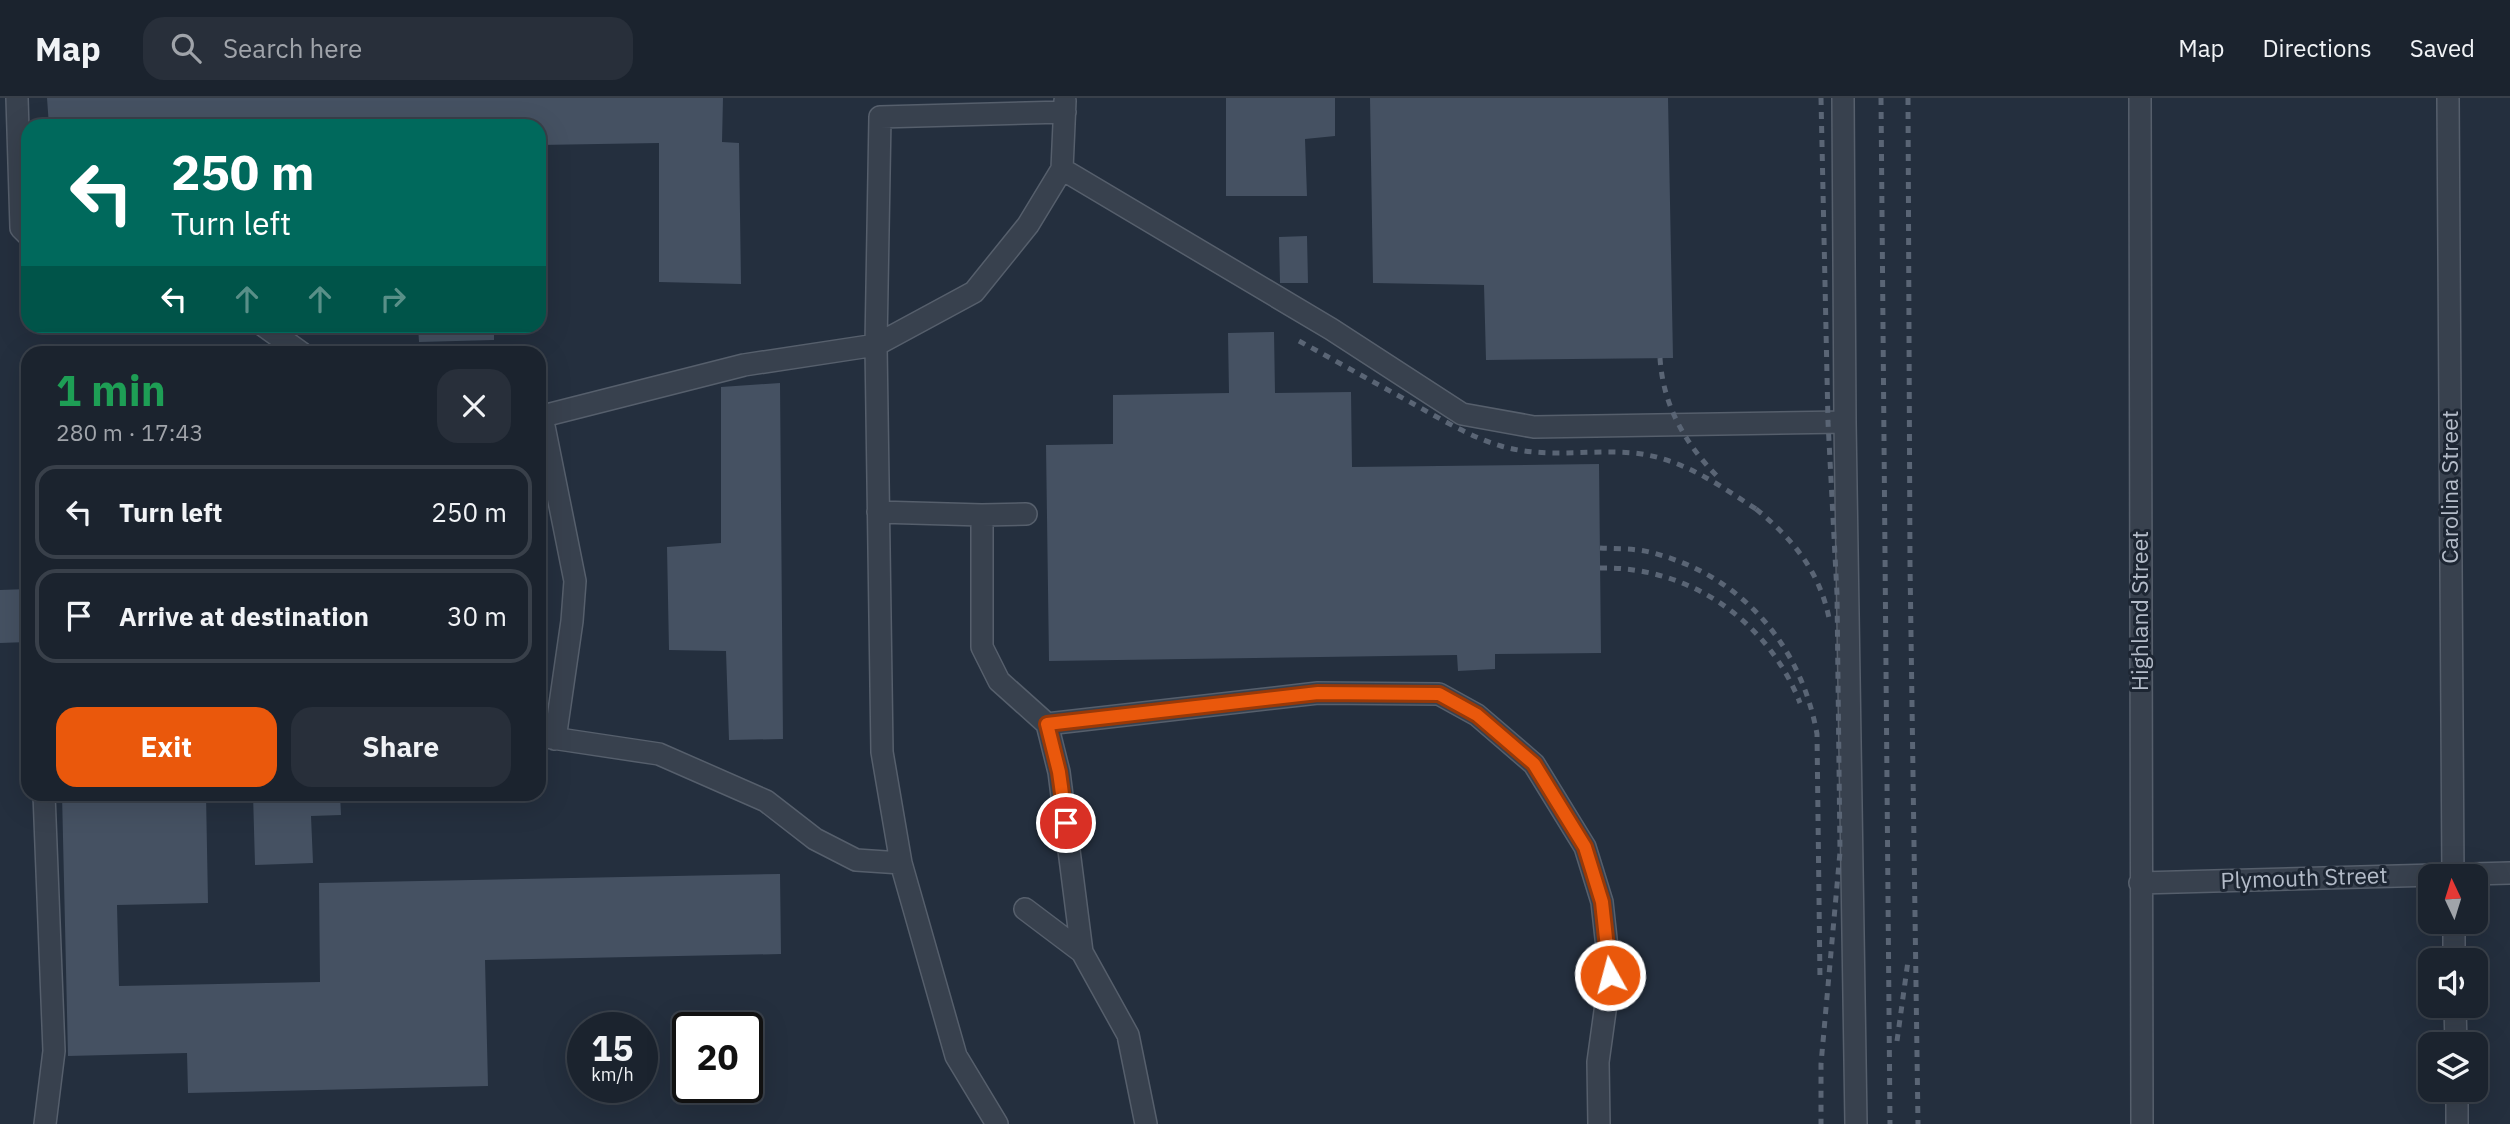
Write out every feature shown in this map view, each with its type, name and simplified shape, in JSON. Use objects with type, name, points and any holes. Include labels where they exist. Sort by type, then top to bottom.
[{"type":"street","points":[[17,98],[21,228]]},
{"type":"street","points":[[1843,98],[1845,422],[1856,1124]]},
{"type":"street","name":"Highland Street","points":[[2140,98],[2142,1124]]},
{"type":"street","name":"Carolina Street","points":[[2448,98],[2453,864]]},
{"type":"street","points":[[546,415],[744,365],[876,345],[974,292],[1028,225],[1062,169],[1065,105],[880,117],[876,345],[882,752],[901,863],[956,1056],[997,1124]]},
{"type":"street","points":[[1062,169],[1331,330],[1462,414],[1534,427],[1845,422]]},
{"type":"street","points":[[274,333],[292,346]]},
{"type":"street","points":[[546,445],[575,581],[572,621],[547,737],[659,754],[766,801],[815,839],[856,859],[901,863]]},
{"type":"street","points":[[878,512],[1026,514]]},
{"type":"street","points":[[982,515],[982,647],[999,681],[1047,724],[1059,772],[1082,952],[1128,1035],[1146,1124]]},
{"type":"street","points":[[1047,724],[1318,693],[1439,694],[1477,715],[1534,764],[1585,847],[1602,902],[1610,975],[1598,1062],[1599,1124]]},
{"type":"street","points":[[44,801],[54,1051],[45,1124]]},
{"type":"street","name":"Plymouth Street","points":[[2488,874],[2510,873]]},
{"type":"street","name":"Plymouth Street","points":[[2140,883],[2418,876]]},
{"type":"street","points":[[1025,909],[1082,952]]},
{"type":"street","points":[[2457,1102],[2457,1124]]},
{"type":"building","points":[[47,98],[723,98],[722,142],[739,143],[741,284],[659,282],[659,143],[546,145],[546,119],[48,119]]},
{"type":"building","points":[[1226,98],[1335,98],[1335,136],[1305,139],[1307,196],[1226,196]]},
{"type":"building","points":[[1370,98],[1668,98],[1673,358],[1486,360],[1484,285],[1373,283]]},
{"type":"building","points":[[1307,236],[1308,283],[1280,283],[1279,237]]},
{"type":"building","points":[[1274,332],[1275,393],[1351,392],[1352,467],[1599,464],[1601,653],[1495,654],[1495,669],[1458,671],[1457,655],[1049,661],[1046,445],[1113,444],[1113,395],[1229,393],[1228,333]]},
{"type":"building","points":[[418,333],[494,333],[494,340],[419,342]]},
{"type":"building","points":[[780,383],[783,739],[729,740],[726,651],[669,650],[667,547],[721,543],[721,387]]},
{"type":"building","points":[[21,589],[21,642],[0,643],[0,590]]},
{"type":"building","points":[[62,801],[206,801],[208,903],[117,905],[119,986],[320,982],[319,883],[780,874],[781,954],[485,960],[488,1086],[188,1093],[187,1053],[68,1056]]},
{"type":"building","points":[[253,801],[340,801],[341,815],[311,816],[313,863],[255,865]]},
{"type":"railway","points":[[1821,98],[1828,422],[1837,594],[1840,852],[1821,1064],[1821,1124]]},
{"type":"railway","points":[[1881,98],[1890,1124]]},
{"type":"railway","points":[[1908,98],[1910,564],[1918,1124]]},
{"type":"railway","points":[[1299,341],[1443,421],[1489,442],[1534,452],[1617,452],[1652,456],[1701,475],[1762,513]]},
{"type":"railway","points":[[1660,358],[1666,393],[1679,425],[1698,454],[1721,480]]},
{"type":"railway","points":[[1756,509],[1782,533],[1804,559],[1820,588],[1830,623]]},
{"type":"railway","points":[[1600,548],[1633,549],[1653,553],[1714,578],[1740,597],[1762,619],[1782,644],[1797,671],[1817,734],[1820,980]]},
{"type":"railway","points":[[1600,568],[1633,570],[1664,577],[1694,588],[1721,604],[1746,623],[1768,647],[1786,673],[1800,703]]},
{"type":"railway","points":[[1897,1041],[1908,961]]},
{"type":"route","points":[[1066,823],[1059,772],[1047,724],[1318,693],[1439,694],[1477,715],[1534,764],[1585,847],[1602,902],[1610,975]]}]
